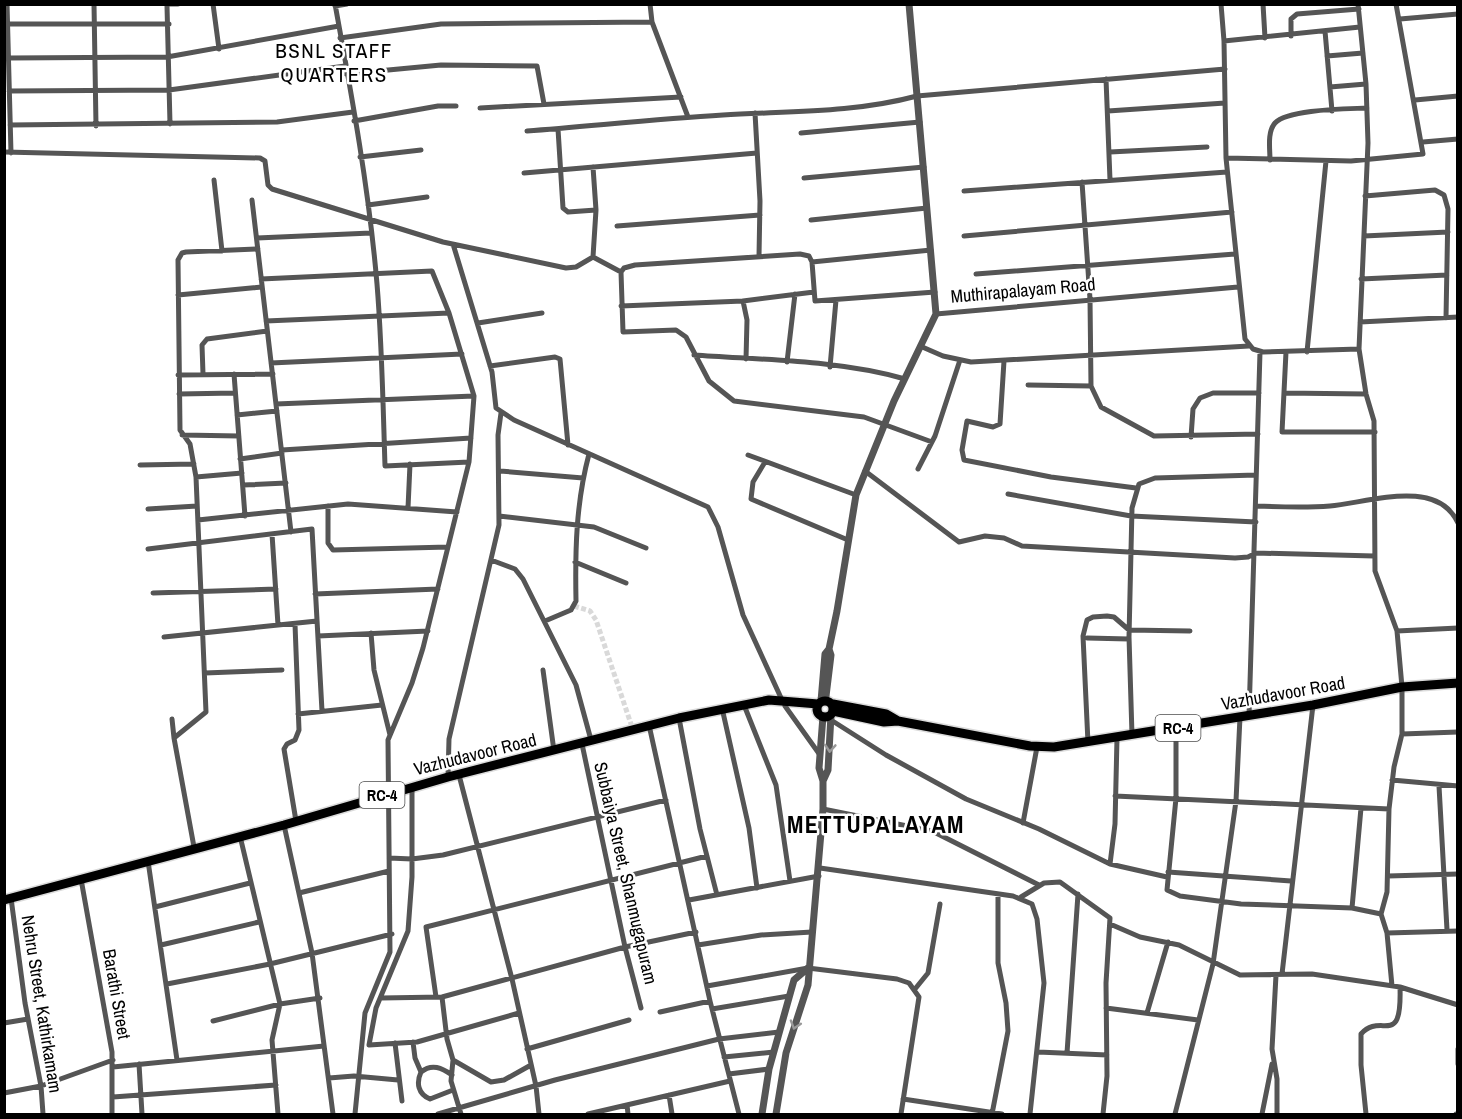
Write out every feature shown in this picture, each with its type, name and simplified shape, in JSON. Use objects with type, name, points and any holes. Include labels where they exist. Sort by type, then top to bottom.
[{"type":"main road","name":"Vazhudavoor Road","points":[[8,899],[147,859],[284,825],[448,777],[722,708],[784,703],[886,714],[898,721],[1037,747],[1088,744],[1313,705],[1402,687],[1458,682]]},
{"type":"street","points":[[8,4],[10,125],[8,152],[260,158],[265,161],[268,185],[272,189],[453,244],[566,268],[593,257]]},
{"type":"street","points":[[94,4],[96,126]]},
{"type":"street","points":[[170,124],[167,5],[178,4]]},
{"type":"street","points":[[213,4],[219,49]]},
{"type":"street","points":[[347,4],[335,5],[368,205],[376,274],[382,357],[385,466],[469,462]]},
{"type":"street","points":[[650,4],[652,22],[687,117]]},
{"type":"street","points":[[909,4],[936,314]]},
{"type":"street","points":[[1221,4],[1227,172],[1238,287],[1244,333],[1249,346]]},
{"type":"street","points":[[1263,4],[1265,38]]},
{"type":"street","points":[[1226,158],[1326,161],[1421,155],[1424,152],[1423,142],[1396,4]]},
{"type":"street","points":[[1292,36],[1291,19],[1297,14],[1358,7],[1366,84],[1368,160],[1359,349],[1375,432],[1374,556],[1377,578],[1397,631],[1402,687],[1402,734],[1392,780],[1388,876],[1386,899],[1381,914],[1387,933],[1392,986]]},
{"type":"street","points":[[1400,19],[1458,14]]},
{"type":"street","points":[[340,38],[423,26],[456,24],[652,22]]},
{"type":"street","points":[[8,24],[169,24]]},
{"type":"street","points":[[9,58],[167,57],[339,26]]},
{"type":"street","points":[[1224,41],[1292,36],[1360,27]]},
{"type":"street","points":[[1325,31],[1332,111]]},
{"type":"street","points":[[1327,56],[1363,53]]},
{"type":"street","points":[[346,74],[441,65],[537,66],[544,104]]},
{"type":"street","points":[[9,91],[169,90],[345,66]]},
{"type":"street","points":[[527,131],[687,117],[884,105],[917,96],[1225,69]]},
{"type":"street","points":[[1106,79],[1110,180]]},
{"type":"street","points":[[1330,87],[1366,84]]},
{"type":"street","points":[[1415,100],[1458,96]]},
{"type":"street","points":[[480,108],[681,97]]},
{"type":"street","points":[[1108,111],[1225,104]]},
{"type":"street","points":[[354,121],[438,106],[456,106]]},
{"type":"street","points":[[1270,160],[1270,136],[1274,124],[1290,116],[1367,108]]},
{"type":"street","points":[[10,125],[96,126],[278,122],[353,112]]},
{"type":"street","points":[[755,113],[760,215],[759,256]]},
{"type":"street","points":[[801,133],[920,122]]},
{"type":"street","points":[[558,129],[565,211],[596,210]]},
{"type":"street","points":[[1423,142],[1458,139]]},
{"type":"street","points":[[1110,152],[1207,147]]},
{"type":"street","points":[[360,157],[421,150]]},
{"type":"street","points":[[524,173],[757,153]]},
{"type":"street","points":[[1307,352],[1326,161]]},
{"type":"street","points":[[593,167],[596,210],[593,257]]},
{"type":"street","points":[[804,178],[924,167]]},
{"type":"street","points":[[964,191],[1227,172]]},
{"type":"street","points":[[214,180],[222,250]]},
{"type":"street","points":[[1082,182],[1090,299],[1091,386],[1101,407],[1140,426],[1154,436],[1258,434]]},
{"type":"street","points":[[1365,196],[1440,191],[1447,200],[1446,318]]},
{"type":"street","points":[[368,205],[427,197]]},
{"type":"street","points":[[252,200],[291,532]]},
{"type":"street","points":[[811,220],[927,208]]},
{"type":"street","points":[[964,236],[1232,212]]},
{"type":"street","points":[[617,226],[760,215]]},
{"type":"street","points":[[1364,236],[1448,232]]},
{"type":"street","points":[[257,238],[371,233]]},
{"type":"street","points":[[453,244],[490,366],[496,393],[495,408],[568,445],[708,507],[712,512],[743,615],[784,703],[820,755]]},
{"type":"street","points":[[174,738],[206,712],[196,477],[190,444],[182,435],[179,394],[178,260],[182,254],[258,249]]},
{"type":"street","points":[[812,262],[931,250]]},
{"type":"street","points":[[932,442],[885,423],[812,408],[734,401],[709,381],[686,337],[676,330],[623,332],[621,272],[624,268],[635,265],[800,254],[809,256],[812,262],[814,301],[935,292]]},
{"type":"street","points":[[976,274],[1235,254]]},
{"type":"street","points":[[593,257],[621,272]]},
{"type":"street","points":[[261,279],[432,271],[449,314],[474,396],[469,462],[428,631],[405,702],[390,735],[386,757],[392,934],[390,952],[365,1013],[356,1114]]},
{"type":"street","points":[[1361,279],[1447,275]]},
{"type":"street","points":[[177,295],[262,287]]},
{"type":"street","name":"Muthirapalayam Road","points":[[826,709],[831,655],[829,649],[857,491],[885,423],[936,314],[1238,287]]},
{"type":"street","points":[[621,306],[743,301],[814,292]]},
{"type":"street","points":[[787,362],[795,294]]},
{"type":"street","points":[[830,367],[836,300]]},
{"type":"street","points":[[743,301],[747,320],[746,359]]},
{"type":"street","points":[[478,322],[542,313]]},
{"type":"street","points":[[266,321],[449,314]]},
{"type":"street","points":[[1360,322],[1458,317]]},
{"type":"street","points":[[203,374],[202,345],[207,339],[267,331]]},
{"type":"street","points":[[920,346],[960,360],[1004,361],[1249,346],[1260,352],[1359,349]]},
{"type":"street","points":[[1175,1114],[1213,964],[1236,801],[1256,553],[1260,352]]},
{"type":"street","points":[[1286,352],[1282,432],[1375,432]]},
{"type":"street","points":[[271,363],[462,354]]},
{"type":"street","points":[[694,355],[787,362],[884,373],[905,379]]},
{"type":"street","points":[[490,366],[555,357],[560,359],[568,445]]},
{"type":"street","points":[[918,469],[932,442],[960,360]]},
{"type":"street","points":[[1004,361],[1000,423],[993,427],[967,421],[962,450],[964,460],[1051,477],[1136,488],[1147,480],[1162,477],[1256,476]]},
{"type":"street","points":[[234,374],[245,516]]},
{"type":"street","points":[[178,375],[273,374]]},
{"type":"street","points":[[1028,385],[1091,386]]},
{"type":"street","points":[[179,394],[235,393]]},
{"type":"street","points":[[1191,437],[1193,410],[1200,398],[1213,393],[1259,393]]},
{"type":"street","points":[[1284,393],[1366,394]]},
{"type":"street","points":[[276,404],[474,396]]},
{"type":"street","points":[[237,415],[277,411]]},
{"type":"street","points":[[448,777],[449,739],[491,560],[499,516],[498,435],[501,413]]},
{"type":"street","points":[[182,435],[239,436]]},
{"type":"street","points":[[240,459],[282,451],[384,441],[471,438]]},
{"type":"street","points":[[544,621],[571,610],[574,606],[576,524],[589,454]]},
{"type":"street","points":[[748,455],[857,491]]},
{"type":"street","points":[[765,462],[753,482],[751,499],[848,540]]},
{"type":"street","points":[[140,465],[194,464]]},
{"type":"street","points":[[408,508],[410,464]]},
{"type":"street","points":[[500,471],[583,478]]},
{"type":"street","points":[[196,477],[242,473]]},
{"type":"street","points":[[864,473],[940,526],[955,541],[962,542],[986,536],[1004,538],[1022,546],[1235,558],[1256,553],[1374,556]]},
{"type":"street","points":[[243,485],[286,483]]},
{"type":"street","points":[[1132,735],[1129,630],[1131,516],[1136,488]]},
{"type":"street","points":[[1008,494],[1131,516],[1256,522]]},
{"type":"street","points":[[1256,506],[1328,506],[1374,498],[1433,499],[1454,514],[1458,523]]},
{"type":"street","points":[[198,520],[348,504],[457,512]]},
{"type":"street","points":[[148,509],[197,506]]},
{"type":"street","points":[[328,506],[328,543],[333,550],[448,547]]},
{"type":"street","points":[[499,516],[594,527],[646,548]]},
{"type":"street","points":[[148,549],[312,529],[322,711]]},
{"type":"street","points":[[272,534],[278,626]]},
{"type":"street","name":"Subbaiya Street, Shanmugapuram","points":[[491,560],[518,571],[576,685],[587,742],[596,818],[641,1008]]},
{"type":"street","points":[[576,562],[626,584]]},
{"type":"street","points":[[153,594],[200,590],[276,589]]},
{"type":"street","points":[[315,594],[438,589]]},
{"type":"street","points":[[1088,744],[1083,627],[1093,617],[1107,616],[1114,617],[1129,630],[1190,631]]},
{"type":"street","points":[[164,637],[317,621]]},
{"type":"street","points":[[295,624],[297,738],[287,744],[284,750],[297,820]]},
{"type":"street","points":[[1397,631],[1458,628]]},
{"type":"street","points":[[318,636],[428,631]]},
{"type":"street","points":[[371,633],[374,670],[390,735]]},
{"type":"street","points":[[1087,638],[1129,639]]},
{"type":"street","points":[[204,673],[282,670]]},
{"type":"street","points":[[543,670],[555,751]]},
{"type":"street","points":[[298,714],[382,705]]},
{"type":"street","points":[[744,705],[776,785],[790,881]]},
{"type":"street","points":[[1262,1114],[1273,1060],[1279,975],[1313,705]]},
{"type":"street","points":[[722,708],[749,828],[757,888]]},
{"type":"street","points":[[776,1114],[786,1053],[808,985],[819,872],[823,781],[819,768],[826,709]]},
{"type":"street","points":[[823,781],[828,770],[826,709]]},
{"type":"street","points":[[826,709],[886,755],[966,799],[1110,864],[1167,875],[1292,880]]},
{"type":"street","points":[[679,718],[717,895]]},
{"type":"street","points":[[172,719],[194,848]]},
{"type":"street","points":[[649,725],[710,1001],[739,1114]]},
{"type":"street","points":[[1176,728],[1176,798],[1166,887],[1172,893],[1223,902],[1352,908],[1381,914]]},
{"type":"street","points":[[1402,734],[1458,732]]},
{"type":"street","points":[[1110,864],[1117,738]]},
{"type":"street","points":[[1023,823],[1037,747]]},
{"type":"street","points":[[459,775],[512,979],[536,1086],[539,1114]]},
{"type":"street","points":[[1392,780],[1458,786]]},
{"type":"street","points":[[1439,786],[1447,930]]},
{"type":"street","points":[[412,787],[412,859],[408,931],[376,1008],[369,1045],[413,1042],[447,1036],[519,1013]]},
{"type":"street","points":[[1115,796],[1389,809]]},
{"type":"street","points":[[389,858],[412,859],[478,847],[666,800]]},
{"type":"street","points":[[823,808],[932,831],[1039,885]]},
{"type":"street","points":[[1352,908],[1361,808]]},
{"type":"street","points":[[284,825],[320,998],[333,1114]]},
{"type":"street","points":[[240,836],[280,1004],[273,1040],[278,1114]]},
{"type":"street","points":[[461,1114],[453,1090],[453,1060],[426,927],[611,878],[707,856]]},
{"type":"street","points":[[147,859],[177,1060]]},
{"type":"street","points":[[299,893],[389,871]]},
{"type":"street","points":[[689,900],[790,881],[819,872],[1021,897],[1034,908],[1043,976],[1038,1052],[1030,1114]]},
{"type":"street","points":[[1388,876],[1458,874]]},
{"type":"street","name":"Barathi Street","points":[[81,879],[108,1020],[113,1060],[112,1114]]},
{"type":"street","points":[[1021,897],[1039,885],[1060,882],[1107,914],[1110,924],[1106,1008],[1107,1055],[1103,1114]]},
{"type":"street","points":[[155,907],[250,883]]},
{"type":"street","points":[[992,1114],[1008,1031],[1006,1003],[998,963],[998,894]]},
{"type":"street","points":[[1067,1053],[1078,894]]},
{"type":"street","name":"Nehru Street, Kathirkamam","points":[[8,899],[41,1086],[43,1114]]},
{"type":"street","points":[[915,989],[928,973],[940,904]]},
{"type":"street","points":[[161,945],[259,922]]},
{"type":"street","points":[[1110,924],[1140,937],[1167,942],[1240,975],[1312,974],[1400,987],[1458,1005]]},
{"type":"street","points":[[1387,933],[1458,931]]},
{"type":"street","points":[[381,998],[439,997],[625,947],[696,932]]},
{"type":"street","points":[[698,945],[761,935],[812,932]]},
{"type":"street","points":[[167,984],[270,964],[392,934]]},
{"type":"street","points":[[1147,1013],[1167,942]]},
{"type":"street","points":[[762,1114],[769,1070],[794,980],[808,968]]},
{"type":"street","points":[[707,986],[808,968],[879,976],[909,983],[919,996],[901,1114]]},
{"type":"street","points":[[1366,1114],[1361,1065],[1361,1034],[1371,1028],[1390,1026],[1396,1022],[1400,1015],[1400,987]]},
{"type":"street","points":[[712,1009],[789,996]]},
{"type":"street","points":[[213,1020],[280,1004],[320,998]]},
{"type":"street","points":[[660,1012],[710,1001]]},
{"type":"street","points":[[1106,1008],[1198,1020]]},
{"type":"street","points":[[4,1023],[28,1019]]},
{"type":"street","points":[[527,1049],[629,1020]]},
{"type":"street","points":[[438,1114],[719,1039],[779,1032]]},
{"type":"street","points":[[413,1042],[421,1072],[419,1088],[426,1097],[436,1099],[453,1090]]},
{"type":"street","points":[[395,1043],[402,1101]]},
{"type":"street","points":[[113,1067],[324,1046]]},
{"type":"street","points":[[1458,1049],[1458,1064]]},
{"type":"street","points":[[724,1056],[774,1052]]},
{"type":"street","points":[[1038,1052],[1107,1055]]},
{"type":"street","points":[[4,1093],[41,1086],[113,1060]]},
{"type":"street","points":[[453,1060],[491,1082],[504,1080],[531,1065]]},
{"type":"street","points":[[1273,1060],[1277,1079],[1277,1114]]},
{"type":"street","points":[[140,1064],[142,1114]]},
{"type":"street","points":[[421,1072],[428,1068],[438,1067],[453,1075]]},
{"type":"street","points":[[588,1114],[669,1095],[729,1077],[769,1070]]},
{"type":"street","points":[[329,1078],[359,1076],[398,1080]]},
{"type":"street","points":[[113,1097],[276,1085]]},
{"type":"street","points":[[669,1095],[672,1114]]},
{"type":"street","points":[[903,1099],[1002,1114]]},
{"type":"street","points":[[627,1105],[628,1114]]},
{"type":"tunnel","points":[[574,606],[590,611],[596,620],[633,730]]},
{"type":"district","name":"BSNL STAFF QUARTERS","points":[[334,62]]},
{"type":"district","name":"METTUPALAYAM","points":[[876,824]]}]
